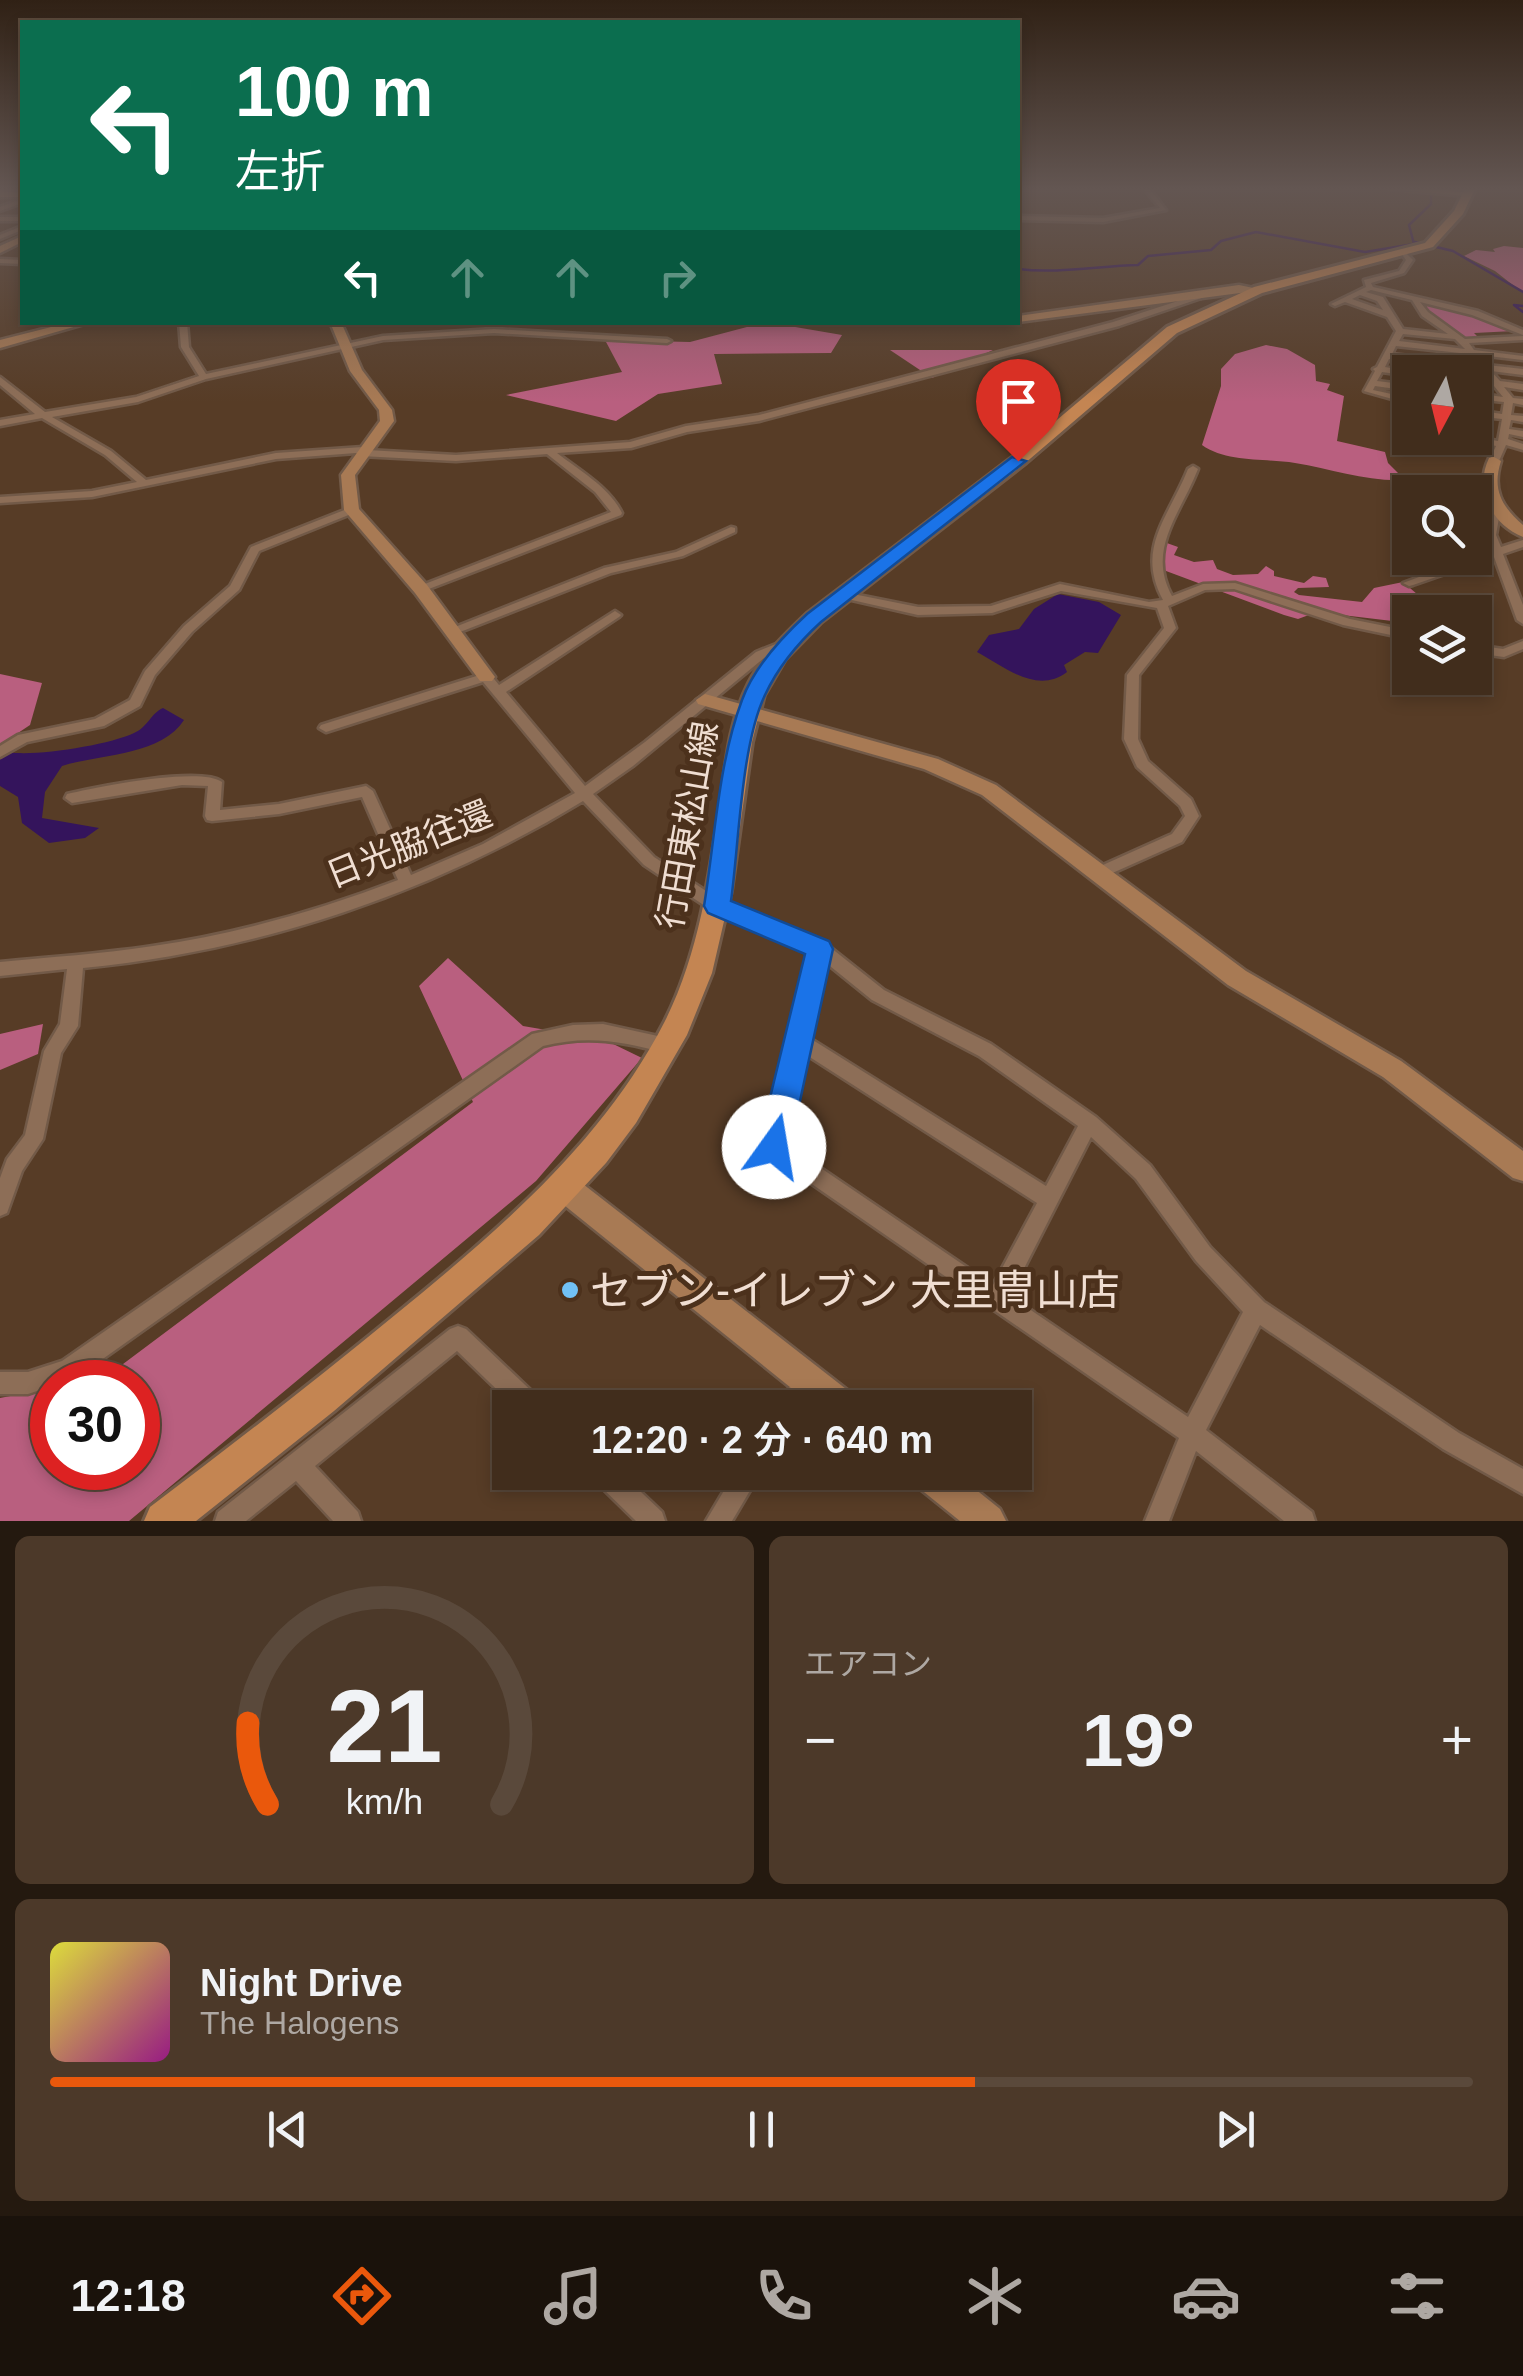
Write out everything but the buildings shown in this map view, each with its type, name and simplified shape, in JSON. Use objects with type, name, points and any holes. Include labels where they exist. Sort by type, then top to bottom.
[{"type":"main road","name":"行田東松山線","points":[[164,1521],[480,1268],[606,1144],[646,1086],[698,977],[718,906],[746,716],[760,680],[786,644],[1018,461],[1152,344],[1194,318],[1258,290],[1376,260]]},
{"type":"street","points":[[1366,291],[1367,282],[1402,272],[1410,260]]},
{"type":"street","points":[[1020,320],[1215,292],[1258,290]]},
{"type":"street","points":[[1366,291],[1380,300],[1400,331]]},
{"type":"street","points":[[1335,304],[1366,291],[1476,314],[1523,336]]},
{"type":"street","points":[[0,500],[92,494],[142,480],[302,453],[456,458],[631,444],[686,429],[744,422],[1116,324],[1215,292]]},
{"type":"street","points":[[1347,300],[1390,315]]},
{"type":"street","points":[[1415,302],[1460,339],[1473,355]]},
{"type":"street","points":[[0,344],[74,325]]},
{"type":"street","points":[[183,325],[185,347],[204,378]]},
{"type":"street","points":[[336,325],[356,371],[385,410],[386,421],[348,475],[352,510],[421,589],[492,684],[584,794],[650,861],[718,906],[820,949],[878,995],[985,1050],[1089,1123],[1142,1172],[1203,1254],[1256,1310],[1451,1441],[1523,1482]]},
{"type":"street","points":[[0,423],[138,399],[204,378],[406,336],[494,331],[666,341]]},
{"type":"street","points":[[1400,331],[1460,339],[1523,336]]},
{"type":"street","points":[[1392,397],[1368,391],[1400,331]]},
{"type":"street","points":[[1497,339],[1521,358]]},
{"type":"street","points":[[1393,343],[1521,358]]},
{"type":"street","points":[[1385,356],[1392,357]]},
{"type":"street","points":[[1492,368],[1523,372]]},
{"type":"street","points":[[1377,369],[1392,371]]},
{"type":"street","points":[[1492,378],[1510,400]]},
{"type":"street","points":[[0,380],[30,411],[128,466],[142,480]]},
{"type":"street","points":[[1371,383],[1392,386]]},
{"type":"street","points":[[1492,383],[1523,387]]},
{"type":"street","points":[[1492,398],[1523,402]]},
{"type":"street","points":[[1510,400],[1503,439],[1485,480],[1496,506],[1523,532]]},
{"type":"street","points":[[1492,414],[1523,418]]},
{"type":"street","points":[[1492,439],[1523,434]]},
{"type":"street","points":[[1503,439],[1523,447]]},
{"type":"street","points":[[421,589],[618,513],[612,499],[579,479],[550,452]]},
{"type":"street","points":[[1099,873],[1177,838],[1192,816],[1186,803],[1142,764],[1131,739],[1133,675],[1170,628],[1165,602],[1153,577],[1155,550],[1182,504],[1193,469]]},
{"type":"street","points":[[1496,506],[1490,521],[1497,551],[1523,620]]},
{"type":"street","points":[[0,752],[23,738],[120,714],[135,703],[148,674],[188,629],[235,588],[255,549],[352,510]]},
{"type":"street","points":[[451,631],[608,570],[679,554],[731,530]]},
{"type":"street","points":[[1409,583],[1523,543]]},
{"type":"street","points":[[844,595],[918,611],[992,609],[1060,587],[1124,602],[1165,602],[1203,587],[1235,586],[1347,622],[1392,632]]},
{"type":"street","points":[[326,728],[492,684],[615,615]]},
{"type":"street","points":[[1492,651],[1504,653],[1521,645],[1523,628]]},
{"type":"street","name":"日光脇往還","points":[[0,968],[178,948],[256,931],[406,881],[521,831],[584,794],[760,654],[786,644]]},
{"type":"street","points":[[705,700],[746,716],[954,774],[989,790],[1236,978],[1392,1070],[1523,1168]]},
{"type":"street","points":[[72,798],[182,780],[215,782],[212,816],[279,809],[366,791],[406,881]]},
{"type":"street","points":[[820,949],[774,1147],[1192,1433],[1303,1521]]},
{"type":"street","points":[[0,1206],[14,1166],[34,1139],[52,1050],[69,1026],[76,960]]},
{"type":"street","points":[[0,1383],[28,1383],[68,1370],[538,1039],[573,1030],[613,1030],[667,1046]]},
{"type":"street","points":[[799,1041],[1048,1198]]},
{"type":"street","points":[[998,1297],[1089,1123]]},
{"type":"street","points":[[564,1186],[820,1390]]},
{"type":"street","points":[[1157,1521],[1192,1433],[1256,1310]]},
{"type":"street","points":[[227,1521],[458,1337],[514,1390]]},
{"type":"street","points":[[801,1390],[807,1380]]},
{"type":"street","points":[[297,1464],[349,1521]]},
{"type":"street","points":[[621,1490],[654,1521]]},
{"type":"street","points":[[718,1521],[738,1490]]},
{"type":"street","points":[[949,1490],[988,1521]]},
{"type":"shaded area","points":[[1472,260],[1523,260],[1523,293],[1495,271]]},
{"type":"shaded area","points":[[1420,304],[1470,314],[1514,331],[1474,333],[1480,339],[1462,336],[1439,323]]},
{"type":"shaded area","points":[[755,325],[784,325],[842,335],[831,353],[714,354],[722,384],[658,394],[616,421],[506,395],[622,372],[605,340],[690,342]]},
{"type":"shaded area","points":[[1266,345],[1287,349],[1315,365],[1316,381],[1330,384],[1327,390],[1344,396],[1337,441],[1385,452],[1388,463],[1400,475],[1392,475],[1392,480],[1377,479],[1295,463],[1223,455],[1202,445],[1221,386],[1221,369],[1235,354]]},
{"type":"shaded area","points":[[890,350],[993,350],[932,378]]},
{"type":"shaded area","points":[[1164,542],[1178,547],[1174,555],[1194,562],[1213,560],[1217,569],[1233,575],[1258,574],[1266,566],[1274,571],[1274,576],[1304,583],[1313,576],[1326,578],[1329,587],[1298,588],[1294,592],[1299,595],[1362,602],[1374,588],[1403,582],[1418,595],[1392,595],[1392,621],[1317,612],[1298,619],[1158,568]]},
{"type":"shaded area","points":[[1058,594],[1099,602],[1121,615],[1098,653],[1085,652],[1064,665],[1067,672],[1044,681],[1021,676],[977,652],[989,635],[1019,629],[1034,609]]},
{"type":"shaded area","points":[[0,674],[42,683],[30,725],[0,745]]},
{"type":"shaded area","points":[[163,708],[184,720],[174,732],[145,747],[62,766],[45,792],[42,818],[99,828],[85,838],[49,843],[22,823],[18,797],[0,786],[0,759],[8,752],[53,751],[122,737],[139,730]]},
{"type":"shaded area","points":[[448,958],[523,1026],[605,1040],[642,1058],[536,1181],[129,1521],[0,1521],[0,1398],[30,1392],[30,1490],[160,1490],[160,1360],[128,1360],[473,1102],[419,986]]},
{"type":"shaded area","points":[[43,1024],[38,1054],[0,1070],[0,1034]]},
{"type":"waterway","points":[[1020,269],[1138,265],[1144,260]]},
{"type":"waterway","points":[[1468,260],[1523,292]]},
{"type":"waterway","points":[[1523,306],[1514,305],[1523,312]]},
{"type":"place","name":"セブン‐イレブン 大里冑山店","points":[[570,1290]]},
{"type":"route","points":[[774,1147],[820,949],[718,906],[746,716],[760,680],[786,644],[814,618],[1018,461]]}]
